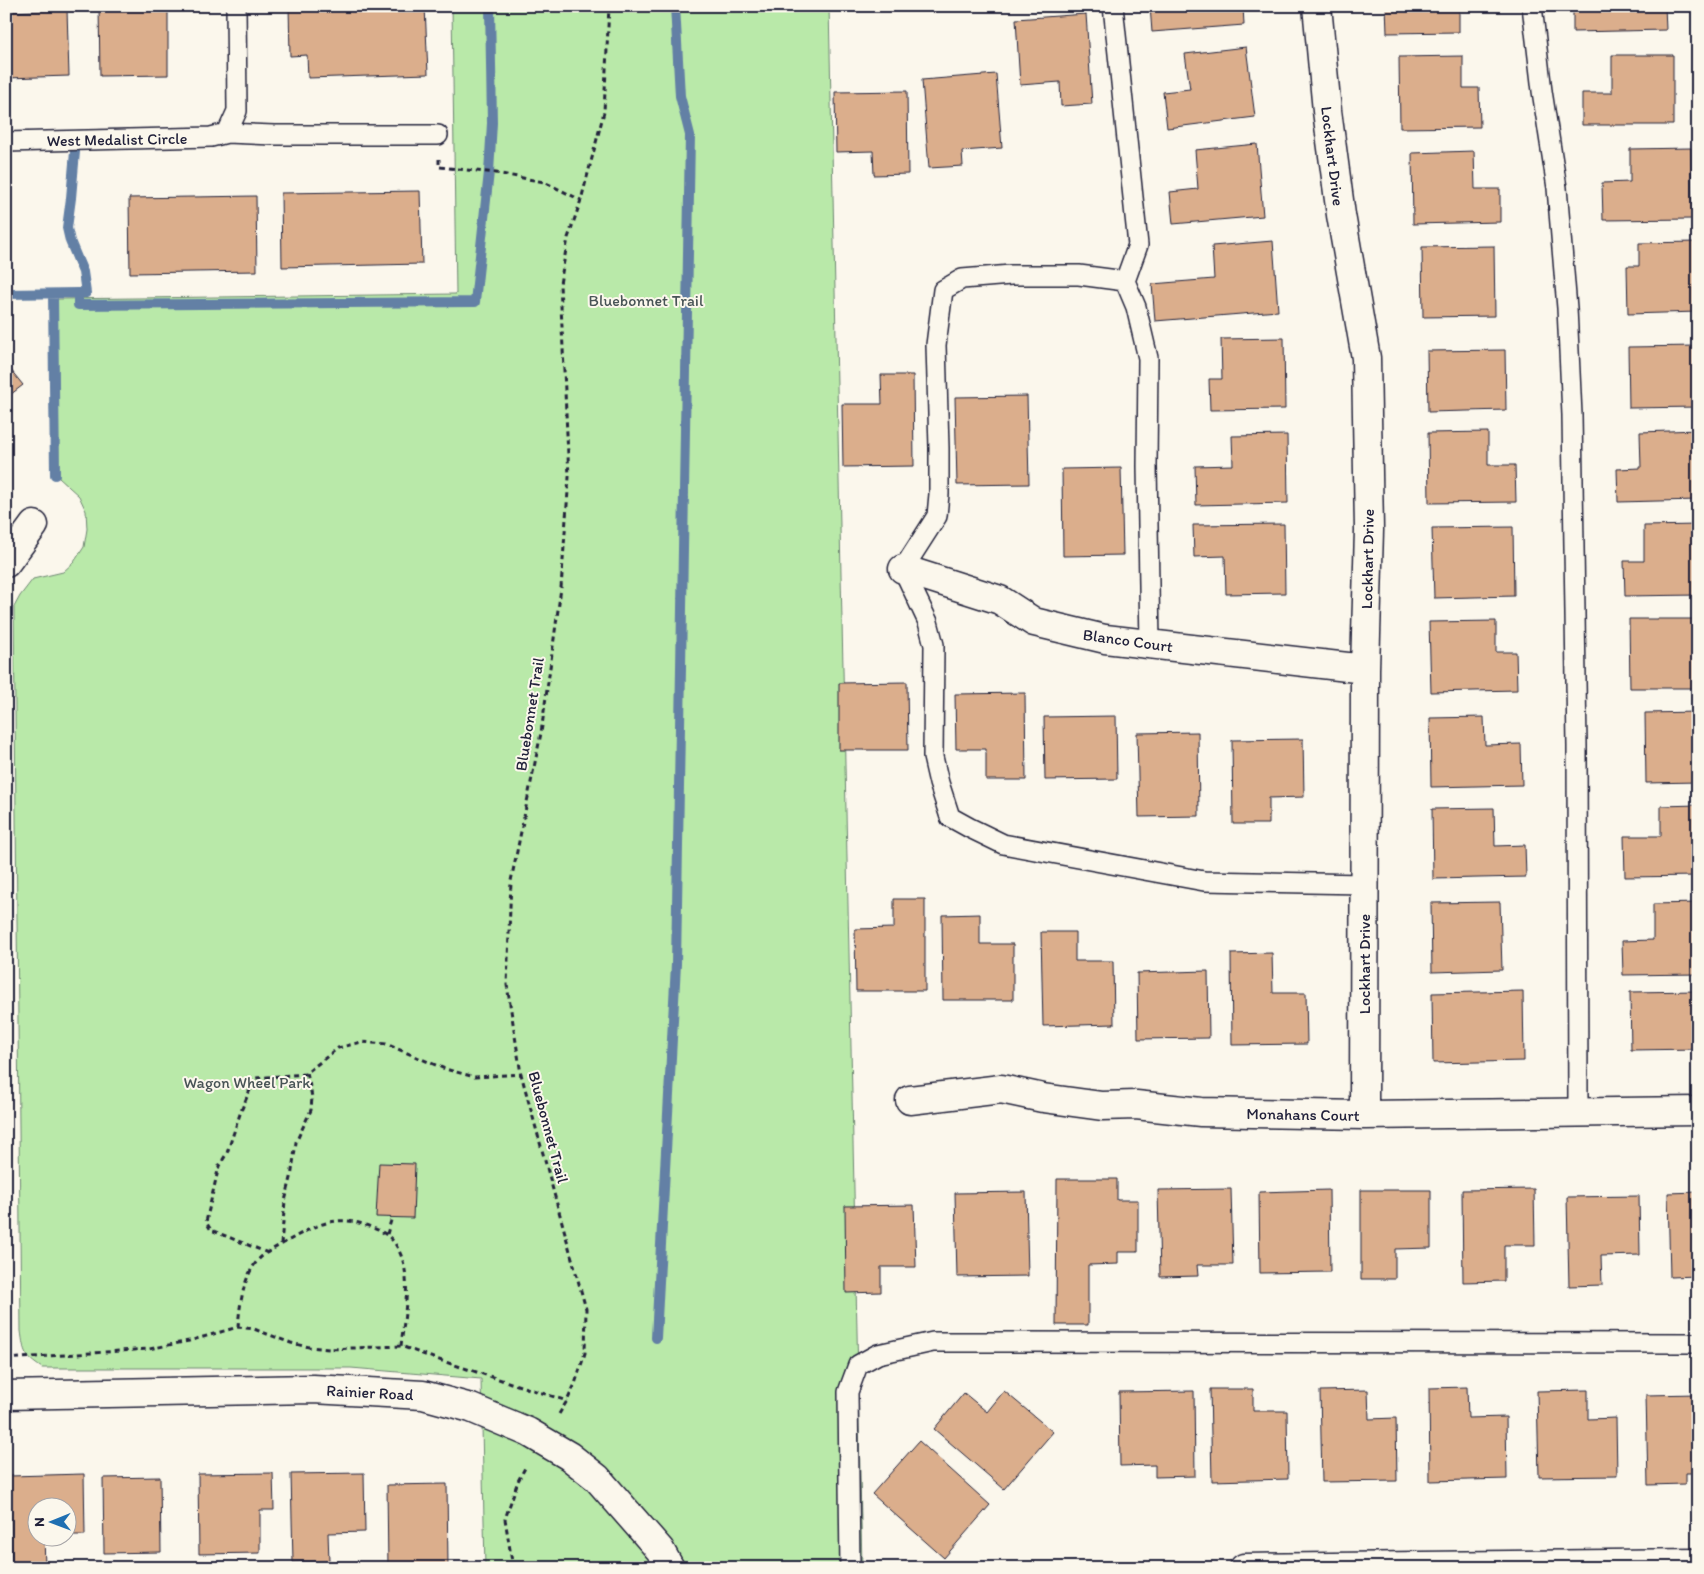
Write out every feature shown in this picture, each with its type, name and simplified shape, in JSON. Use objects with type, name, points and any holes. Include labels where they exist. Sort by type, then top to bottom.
[{"type":"street","name":"Lockhart Drive","points":[[1317,6],[1327,111],[1341,215],[1366,358],[1369,530],[1365,669],[1364,1115]]},
{"type":"street","points":[[6,563],[34,525]]},
{"type":"street","name":"Blanco Court","points":[[903,569],[1000,600],[1034,622],[1105,639],[1365,669]]},
{"type":"street","name":"Monahans Court","points":[[910,1100],[1001,1089],[1043,1098],[1102,1106],[1136,1105],[1201,1112],[1364,1115],[1698,1111]]},
{"type":"street","name":"Rainier Road","points":[[6,1395],[313,1390],[423,1395],[463,1405],[528,1432],[569,1456],[590,1472],[660,1550],[670,1568]]},
{"type":"street","points":[[1244,1568],[1698,1563]]},
{"type":"lane","points":[[227,133],[237,111],[236,6]]},
{"type":"lane","points":[[1113,6],[1138,245],[1125,281],[1136,307],[1148,358],[1147,466],[1150,644]]},
{"type":"lane","points":[[1532,6],[1542,91],[1557,188],[1567,308],[1572,405],[1577,746],[1578,1112]]},
{"type":"lane","name":"West Medalist Circle","points":[[6,142],[211,137],[227,133],[438,136]]},
{"type":"lane","points":[[1125,281],[1079,275],[1011,275],[962,279],[943,290],[936,345],[939,448],[939,494],[936,516],[903,569],[928,622],[934,645],[933,757],[950,817],[1003,844],[1204,881],[1364,884]]},
{"type":"lane","points":[[850,1568],[848,1392],[858,1365],[878,1354],[933,1342],[1698,1342]]},
{"type":"path","name":"Bluebonnet Trail","points":[[558,1415],[575,1384],[585,1353],[586,1309],[521,1074],[507,986],[511,881],[541,733],[561,588],[569,477],[560,284],[568,238],[581,200],[604,112],[609,6]]},
{"type":"path","points":[[438,136],[440,167],[496,173],[544,182],[581,200]]},
{"type":"path","points":[[268,1253],[211,1230],[206,1222],[219,1166],[227,1153],[241,1111],[255,1078],[305,1074],[338,1048],[361,1042],[386,1044],[445,1069],[475,1077],[521,1074]]},
{"type":"path","points":[[281,1244],[285,1201],[291,1178],[296,1142],[311,1110],[312,1097],[307,1072]]},
{"type":"path","points":[[387,1234],[392,1217]]},
{"type":"path","points":[[238,1327],[241,1297],[247,1279],[259,1258],[314,1226],[331,1221],[351,1220],[387,1234],[398,1249],[404,1268],[407,1291],[401,1346]]},
{"type":"path","points":[[6,1360],[149,1349],[189,1341],[238,1327],[309,1347],[401,1346],[436,1360],[567,1401]]},
{"type":"path","points":[[513,1568],[504,1519],[518,1481],[527,1465]]},
{"type":"green space","name":"Wagon Wheel Park","points":[[452,6],[829,6],[862,1568],[485,1568],[481,1379],[351,1368],[42,1368],[28,1357],[24,1349],[21,1331],[14,607],[33,579],[63,572],[74,562],[84,547],[87,529],[86,511],[79,496],[59,478],[57,299],[456,294]]},
{"type":"building","points":[[99,6],[168,6],[168,75],[100,76]]},
{"type":"building","points":[[289,6],[425,6],[428,74],[308,78],[307,55],[290,56]]},
{"type":"building","points":[[1150,6],[1243,6],[1244,25],[1152,32]]},
{"type":"building","points":[[1386,6],[1459,6],[1459,32],[1387,33]]},
{"type":"building","points":[[1573,6],[1665,6],[1666,30],[1573,32]]},
{"type":"building","points":[[67,10],[69,76],[6,78],[6,12]]},
{"type":"building","points":[[1086,14],[1092,104],[1061,106],[1060,82],[1020,85],[1016,19]]},
{"type":"building","points":[[1246,47],[1255,117],[1167,128],[1163,92],[1190,89],[1185,54]]},
{"type":"building","points":[[1612,55],[1673,55],[1673,125],[1582,125],[1582,93],[1612,93]]},
{"type":"building","points":[[1463,56],[1463,88],[1479,88],[1480,127],[1400,128],[1399,57]]},
{"type":"building","points":[[996,74],[1002,148],[962,151],[963,166],[929,168],[922,80]]},
{"type":"building","points":[[907,91],[908,174],[874,175],[873,151],[836,152],[835,92]]},
{"type":"building","points":[[1257,144],[1263,216],[1173,224],[1170,192],[1198,189],[1195,150]]},
{"type":"building","points":[[1691,148],[1692,219],[1603,220],[1602,183],[1630,182],[1630,149]]},
{"type":"building","points":[[1474,151],[1475,189],[1500,189],[1500,222],[1413,224],[1412,153]]},
{"type":"building","points":[[420,191],[422,264],[282,267],[281,193]]},
{"type":"building","points":[[256,196],[257,271],[130,273],[129,198]]},
{"type":"building","points":[[1273,241],[1278,311],[1155,321],[1152,284],[1214,279],[1212,246]]},
{"type":"building","points":[[1698,242],[1698,312],[1628,314],[1627,266],[1639,266],[1639,243]]},
{"type":"building","points":[[1494,246],[1495,316],[1423,317],[1422,247]]},
{"type":"building","points":[[1284,338],[1285,409],[1210,410],[1209,379],[1222,379],[1221,339]]},
{"type":"building","points":[[1698,346],[1698,407],[1629,408],[1628,347]]},
{"type":"building","points":[[1505,350],[1506,410],[1428,412],[1427,351]]},
{"type":"building","points":[[6,364],[23,385],[6,398]]},
{"type":"building","points":[[881,375],[913,375],[914,466],[843,467],[842,404],[882,404]]},
{"type":"building","points":[[1027,396],[1029,484],[957,485],[955,397]]},
{"type":"building","points":[[1698,430],[1698,500],[1618,502],[1617,469],[1641,468],[1640,432]]},
{"type":"building","points":[[1488,432],[1488,465],[1515,465],[1516,502],[1429,503],[1428,433]]},
{"type":"building","points":[[1287,435],[1288,503],[1196,505],[1195,466],[1233,465],[1232,436]]},
{"type":"building","points":[[1121,468],[1123,555],[1063,556],[1062,469]]},
{"type":"building","points":[[1284,524],[1285,593],[1226,594],[1225,556],[1194,557],[1193,525]]},
{"type":"building","points":[[1698,525],[1698,595],[1625,596],[1624,561],[1644,561],[1644,526]]},
{"type":"building","points":[[1513,527],[1514,596],[1434,598],[1432,528]]},
{"type":"building","points":[[1629,619],[1698,619],[1698,688],[1630,688]]},
{"type":"building","points":[[1496,621],[1496,652],[1516,652],[1517,690],[1431,692],[1429,622]]},
{"type":"building","points":[[907,682],[908,750],[839,750],[839,683]]},
{"type":"building","points":[[1025,693],[1026,780],[986,780],[986,749],[956,749],[955,694]]},
{"type":"building","points":[[1698,712],[1698,782],[1646,783],[1645,713]]},
{"type":"building","points":[[1116,716],[1117,779],[1045,780],[1044,717]]},
{"type":"building","points":[[1484,717],[1485,745],[1521,744],[1522,785],[1431,787],[1430,718]]},
{"type":"building","points":[[1198,732],[1199,816],[1139,817],[1137,733]]},
{"type":"building","points":[[1303,739],[1304,797],[1269,798],[1269,824],[1233,824],[1232,740]]},
{"type":"building","points":[[1698,805],[1698,876],[1625,877],[1624,836],[1661,836],[1661,806]]},
{"type":"building","points":[[1494,808],[1495,846],[1525,845],[1526,877],[1433,879],[1432,809]]},
{"type":"building","points":[[894,899],[925,899],[925,991],[856,991],[855,929],[894,928]]},
{"type":"building","points":[[1500,902],[1502,970],[1432,972],[1431,903]]},
{"type":"building","points":[[1698,903],[1698,974],[1623,975],[1622,941],[1653,940],[1653,904]]},
{"type":"building","points":[[980,914],[980,944],[1013,944],[1013,1000],[943,1000],[942,915]]},
{"type":"building","points":[[1041,932],[1075,932],[1075,961],[1113,961],[1114,1024],[1043,1026]]},
{"type":"building","points":[[1272,953],[1273,993],[1306,993],[1307,1044],[1232,1045],[1231,954]]},
{"type":"building","points":[[1208,971],[1209,1038],[1138,1039],[1137,973]]},
{"type":"building","points":[[1523,991],[1524,1061],[1433,1063],[1432,993]]},
{"type":"building","points":[[1698,991],[1698,1049],[1631,1050],[1630,992]]},
{"type":"building","points":[[379,1163],[415,1164],[413,1218],[376,1217]]},
{"type":"building","points":[[1057,1179],[1117,1179],[1117,1200],[1138,1200],[1138,1252],[1118,1252],[1118,1264],[1088,1265],[1088,1325],[1056,1325]]},
{"type":"building","points":[[1231,1189],[1233,1265],[1197,1265],[1198,1276],[1160,1277],[1158,1190]]},
{"type":"building","points":[[1534,1189],[1535,1245],[1504,1245],[1504,1281],[1463,1282],[1462,1190]]},
{"type":"building","points":[[1329,1190],[1330,1272],[1260,1273],[1259,1192]]},
{"type":"building","points":[[1361,1190],[1431,1190],[1431,1248],[1395,1249],[1395,1279],[1361,1279]]},
{"type":"building","points":[[1026,1192],[1028,1276],[957,1277],[955,1193]]},
{"type":"building","points":[[1698,1192],[1698,1276],[1670,1277],[1668,1193]]},
{"type":"building","points":[[1639,1196],[1640,1255],[1601,1256],[1602,1285],[1569,1286],[1567,1197]]},
{"type":"building","points":[[914,1205],[916,1267],[881,1267],[881,1292],[846,1293],[845,1206]]},
{"type":"building","points":[[1467,1387],[1468,1418],[1506,1417],[1507,1479],[1430,1481],[1429,1388]]},
{"type":"building","points":[[1210,1389],[1253,1389],[1253,1411],[1287,1411],[1288,1479],[1212,1481]]},
{"type":"building","points":[[1368,1390],[1369,1419],[1396,1418],[1397,1481],[1322,1482],[1320,1391]]},
{"type":"building","points":[[1588,1390],[1588,1419],[1616,1418],[1617,1476],[1539,1477],[1537,1391]]},
{"type":"building","points":[[1004,1391],[1053,1432],[1004,1489],[934,1429],[964,1393],[987,1412]]},
{"type":"building","points":[[1194,1391],[1195,1476],[1155,1477],[1155,1465],[1120,1466],[1119,1392]]},
{"type":"building","points":[[1698,1394],[1698,1473],[1685,1473],[1685,1484],[1648,1485],[1646,1395]]},
{"type":"building","points":[[919,1441],[990,1505],[944,1558],[872,1494]]},
{"type":"building","points":[[273,1473],[274,1510],[260,1510],[260,1553],[199,1554],[198,1474]]},
{"type":"building","points":[[364,1473],[365,1532],[328,1533],[329,1561],[293,1562],[291,1474]]},
{"type":"building","points":[[84,1474],[85,1535],[78,1535],[78,1496],[28,1496],[28,1546],[44,1546],[45,1567],[12,1568],[10,1476]]},
{"type":"building","points":[[160,1477],[161,1552],[104,1553],[103,1478]]},
{"type":"building","points":[[447,1484],[448,1568],[388,1568],[387,1485]]},
{"type":"waterway","points":[[6,294],[78,293],[78,305],[475,302],[489,172],[492,123],[490,6]]},
{"type":"waterway","points":[[656,1338],[676,964],[690,135],[680,96],[675,6]]},
{"type":"waterway","points":[[76,140],[67,228],[70,241],[83,272],[86,293],[78,293]]},
{"type":"waterway","points":[[53,294],[55,475]]}]
